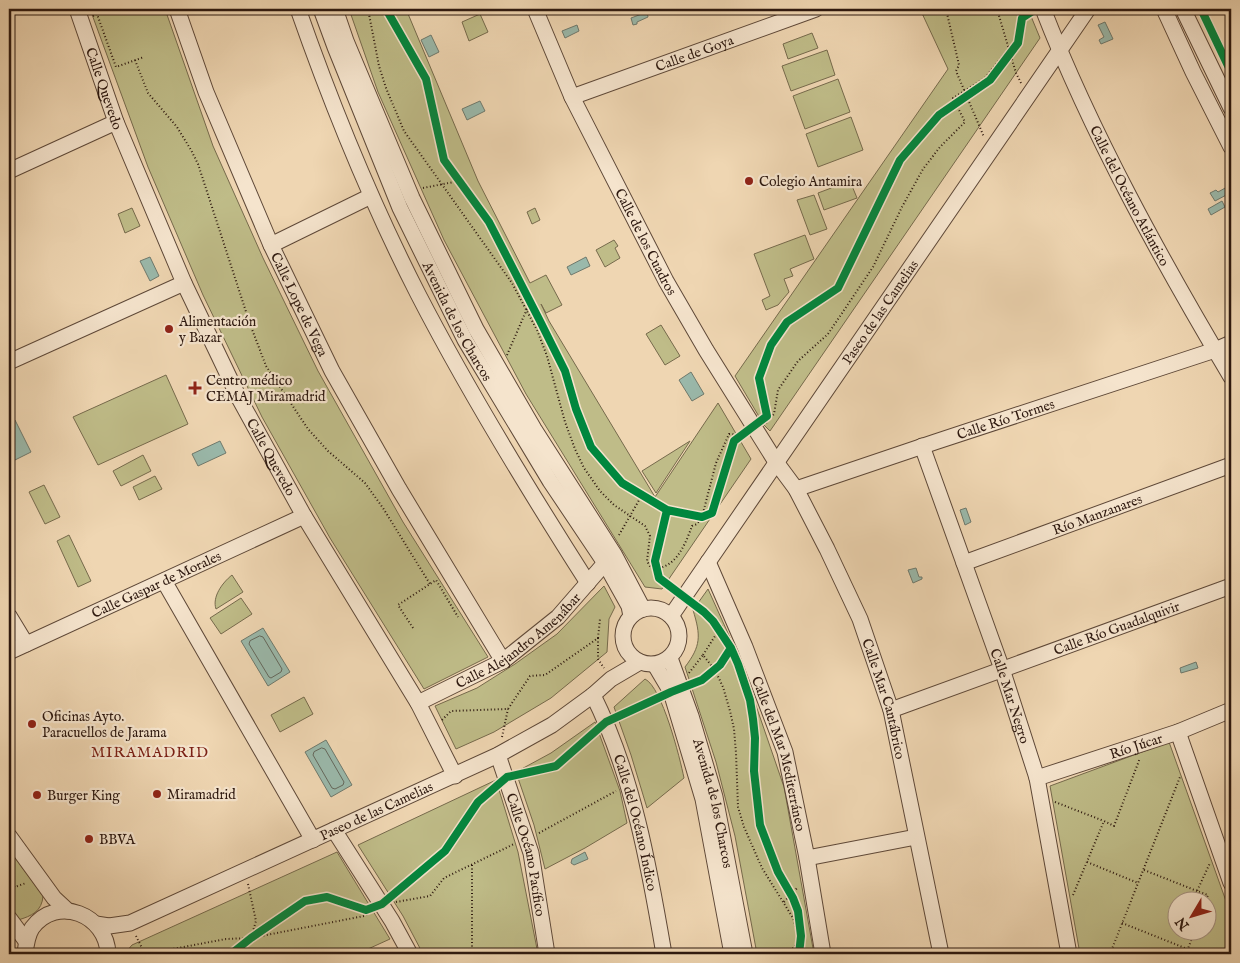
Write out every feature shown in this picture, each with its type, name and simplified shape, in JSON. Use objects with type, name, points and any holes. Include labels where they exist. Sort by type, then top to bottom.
[{"type":"street","name":"Calle Lope de Vega","points":[[178,9],[206,92],[271,245],[332,371],[404,497],[503,661]]},
{"type":"street","name":"Avenida de los Charcos","points":[[298,9],[311,47],[371,196],[418,294],[511,462],[588,583]]},
{"type":"street","name":"Avenida de los Charcos","points":[[322,9],[335,47],[400,208],[465,340],[550,481],[605,563],[629,606],[637,612]]},
{"type":"street","name":"Avenida de los Charcos","points":[[335,9],[346,41],[412,198],[476,330],[534,429],[609,547],[637,612]]},
{"type":"street","name":"Calle de los Cuadros","points":[[535,9],[572,97],[666,281],[752,430],[774,458]]},
{"type":"street","name":"Calle de Goya","points":[[572,97],[782,15],[816,9]]},
{"type":"street","name":"Calle del Océano Atlántico","points":[[1043,9],[1057,46],[1124,186],[1231,377]]},
{"type":"street","name":"Paseo de las Camelias","points":[[668,613],[1057,46],[1078,9]]},
{"type":"street","name":"Paseo de las Camelias","points":[[668,613],[708,562],[774,458],[986,141],[1024,87],[1088,9]]},
{"type":"street","points":[[1164,9],[1231,147]]},
{"type":"street","points":[[1183,9],[1231,108]]},
{"type":"street","name":"Calle Quevedo","points":[[79,14],[116,122],[184,283],[240,400],[304,516],[418,703],[454,776]]},
{"type":"street","points":[[9,171],[116,122]]},
{"type":"street","points":[[271,245],[371,196]]},
{"type":"street","points":[[9,362],[184,283]]},
{"type":"street","name":"Calle Río Tormes","points":[[796,489],[1215,350],[1231,343]]},
{"type":"street","name":"Calle Mar Negro","points":[[922,446],[1002,669],[1038,778],[1069,954]]},
{"type":"street","name":"Calle Mar Cantábrico","points":[[774,458],[796,489],[860,619],[891,710],[941,954]]},
{"type":"street","name":"Río Manzanares","points":[[964,563],[1231,465]]},
{"type":"street","name":"Calle Gaspar de Morales","points":[[9,652],[304,516]]},
{"type":"street","name":"Calle del Mar Mediterráneo","points":[[708,562],[745,647],[785,752],[808,858],[823,954]]},
{"type":"street","name":"Calle Alejandro Amenábar","points":[[418,703],[503,661],[558,617],[605,563]]},
{"type":"street","points":[[164,581],[313,840]]},
{"type":"street","name":"Calle Río Guadalquivir","points":[[891,710],[1231,586]]},
{"type":"street","points":[[611,679],[648,664],[670,658],[678,645],[680,636],[678,628],[668,613],[655,608],[637,612],[623,631],[626,650],[634,659],[648,664]]},
{"type":"street","points":[[9,616],[26,644]]},
{"type":"street","points":[[611,679],[626,650]]},
{"type":"street","name":"Avenida de los Charcos","points":[[670,658],[692,716],[715,797],[745,954]]},
{"type":"street","name":"Avenida de los Charcos","points":[[648,664],[664,678],[671,692],[703,799],[732,954]]},
{"type":"street","name":"Paseo de las Camelias","points":[[96,924],[109,926],[130,922],[454,776],[498,755],[552,725],[593,695],[611,679]]},
{"type":"street","name":"Calle del Océano Índico","points":[[593,695],[604,716],[634,802],[664,954]]},
{"type":"street","name":"Río Júcar","points":[[1038,778],[1178,732],[1231,710]]},
{"type":"street","points":[[1178,732],[1231,883]]},
{"type":"street","name":"Calle Océano Pacífico","points":[[498,755],[531,853],[547,954]]},
{"type":"street","points":[[334,830],[382,904],[410,954]]},
{"type":"street","points":[[9,836],[54,898],[68,911]]},
{"type":"street","points":[[808,858],[916,837]]},
{"type":"street","points":[[26,947],[32,928],[42,919],[55,913],[68,911],[83,915],[96,924],[102,932],[108,953]]},
{"type":"street","points":[[9,918],[26,947]]},
{"type":"street","name":"Paseo de las Camelias","points":[[108,953],[113,938],[130,922]]},
{"type":"path","points":[[368,9],[379,66],[394,110],[404,131],[512,284],[527,310],[548,356],[565,422],[581,462],[600,491],[614,505],[645,526],[650,536],[647,561],[651,568],[661,569],[680,554],[692,526],[697,524],[702,517],[716,463],[728,434],[752,430],[767,416],[765,407]]},
{"type":"path","points":[[946,9],[959,66],[956,71],[964,94],[986,141]]},
{"type":"path","points":[[997,9],[1016,73],[1024,87]]},
{"type":"path","points":[[79,14],[97,14],[116,67],[144,56]]},
{"type":"path","points":[[948,109],[956,104],[964,94],[990,80],[1009,51],[1018,43]]},
{"type":"path","points":[[136,60],[148,93],[177,127],[198,164],[250,324],[266,366],[308,429],[328,451],[365,483],[383,508],[430,584]]},
{"type":"path","points":[[731,450],[734,440],[769,422],[774,414],[778,390],[798,361],[828,334],[873,267],[923,169],[940,147],[965,122],[956,104]]},
{"type":"path","points":[[454,174],[462,185]]},
{"type":"path","points":[[421,189],[441,185],[462,185]]},
{"type":"path","points":[[517,276],[553,346]]},
{"type":"path","points":[[506,357],[530,302]]},
{"type":"path","points":[[609,547],[631,516],[639,493],[650,500]]},
{"type":"path","points":[[694,516],[702,517],[712,513]]},
{"type":"path","points":[[657,553],[655,561],[659,578]]},
{"type":"path","points":[[413,628],[398,605],[436,580],[458,617]]},
{"type":"path","points":[[679,684],[720,632],[730,614]]},
{"type":"path","points":[[600,619],[598,659],[611,679]]},
{"type":"path","points":[[713,621],[720,632]]},
{"type":"path","points":[[498,755],[508,710],[530,676],[544,675],[598,638]]},
{"type":"path","points":[[703,655],[717,668],[734,729],[738,806],[744,827],[762,868],[794,918],[805,954]]},
{"type":"path","points":[[707,677],[717,668]]},
{"type":"path","points":[[432,731],[450,711],[508,710]]},
{"type":"path","points":[[1041,797],[1114,826],[1146,742]]},
{"type":"path","points":[[1110,954],[1187,758]]},
{"type":"path","points":[[358,907],[366,910],[382,904],[430,896],[444,878],[538,834],[618,790],[628,787]]},
{"type":"path","points":[[1063,918],[1104,822]]},
{"type":"path","points":[[1197,890],[1218,845]]},
{"type":"path","points":[[1087,862],[1138,883]]},
{"type":"path","points":[[472,865],[472,954]]},
{"type":"path","points":[[1143,870],[1194,890]]},
{"type":"path","points":[[245,871],[256,921],[251,938]]},
{"type":"path","points":[[9,878],[15,888]]},
{"type":"path","points":[[9,893],[15,888],[40,880]]},
{"type":"path","points":[[786,887],[798,911],[801,938],[799,954]]},
{"type":"path","points":[[130,922],[146,954],[226,939],[251,938],[364,916],[396,892]]},
{"type":"path","points":[[1122,923],[1200,954]]},
{"type":"path","points":[[238,949],[265,928]]},
{"type":"path","points":[[788,954],[801,938]]},
{"type":"path","points":[[1186,954],[1191,940]]},
{"type":"shaded area","points":[[90,9],[165,9],[213,146],[263,258],[318,371],[403,522],[488,657],[424,689],[330,538],[262,417],[203,295],[148,167]]},
{"type":"shaded area","points":[[349,9],[406,9],[478,181],[530,283],[546,275],[562,305],[546,313],[541,304],[549,321],[655,497],[718,403],[751,459],[662,589],[645,587],[526,394],[444,240],[378,92]]},
{"type":"shaded area","points":[[920,9],[1028,9],[1040,38],[770,431],[764,425],[735,376],[948,69]]},
{"type":"shaded area","points":[[480,14],[488,32],[469,41],[462,22]]},
{"type":"shaded area","points":[[812,33],[818,48],[788,59],[783,44]]},
{"type":"shaded area","points":[[827,50],[835,75],[791,91],[782,66]]},
{"type":"shaded area","points":[[838,79],[850,112],[805,129],[793,96]]},
{"type":"shaded area","points":[[851,117],[863,150],[818,167],[806,134]]},
{"type":"shaded area","points":[[850,181],[857,198],[824,210],[818,193]]},
{"type":"shaded area","points":[[814,195],[827,229],[810,235],[797,200]]},
{"type":"shaded area","points":[[132,208],[140,226],[125,233],[118,214]]},
{"type":"shaded area","points":[[535,208],[540,220],[532,224],[527,212]]},
{"type":"shaded area","points":[[805,235],[814,259],[790,269],[793,276],[784,279],[789,292],[778,305],[766,310],[762,300],[770,296],[754,254]]},
{"type":"shaded area","points":[[614,240],[618,246],[615,248],[620,258],[605,267],[596,250]]},
{"type":"shaded area","points":[[661,325],[680,356],[665,365],[646,334]]},
{"type":"shaded area","points":[[166,375],[188,424],[98,465],[73,417]]},
{"type":"shaded area","points":[[690,441],[656,493],[642,471]]},
{"type":"shaded area","points":[[143,455],[151,471],[121,486],[113,471]]},
{"type":"shaded area","points":[[155,476],[162,489],[139,500],[133,487]]},
{"type":"shaded area","points":[[44,485],[60,517],[45,524],[29,492]]},
{"type":"shaded area","points":[[69,535],[91,581],[78,587],[57,541]]},
{"type":"shaded area","points":[[232,575],[243,592],[216,609],[215,600],[219,590]]},
{"type":"shaded area","points":[[604,586],[615,607],[609,619],[607,652],[551,698],[494,732],[456,749],[435,706],[477,688],[515,664],[557,634]]},
{"type":"shaded area","points":[[708,589],[741,662],[784,787],[814,954],[757,954],[735,836],[716,762],[685,667],[697,647],[698,640],[693,610]]},
{"type":"shaded area","points":[[241,598],[252,614],[221,634],[210,618]]},
{"type":"shaded area","points":[[645,679],[658,695],[664,709],[684,778],[647,808],[614,707]]},
{"type":"shaded area","points":[[304,697],[313,714],[280,732],[271,715]]},
{"type":"shaded area","points":[[595,722],[620,791],[627,823],[545,869],[534,825],[516,772],[551,753]]},
{"type":"shaded area","points":[[1169,742],[1231,915],[1231,954],[1080,954],[1050,786]]},
{"type":"shaded area","points":[[496,780],[518,852],[538,954],[423,954],[403,916],[358,845]]},
{"type":"shaded area","points":[[9,849],[43,896],[41,906],[35,912],[28,917],[18,920],[9,912]]},
{"type":"shaded area","points":[[337,852],[390,939],[357,954],[127,954],[126,952],[132,945]]},
{"type":"water","points":[[647,12],[648,17],[633,25],[631,18]]},
{"type":"water","points":[[1105,22],[1113,39],[1101,44],[1099,40],[1104,37],[1098,25]]},
{"type":"water","points":[[577,25],[579,31],[565,38],[562,31]]},
{"type":"water","points":[[431,35],[439,52],[429,57],[421,40]]},
{"type":"water","points":[[480,101],[485,111],[467,120],[462,109]]},
{"type":"water","points":[[1227,187],[1230,193],[1215,201],[1210,193],[1216,190],[1218,192]]},
{"type":"water","points":[[1222,201],[1225,207],[1211,215],[1208,209]]},
{"type":"water","points":[[150,257],[159,276],[150,281],[140,261]]},
{"type":"water","points":[[586,257],[590,266],[571,275],[567,267]]},
{"type":"water","points":[[691,372],[704,394],[692,401],[679,380]]},
{"type":"water","points":[[15,420],[31,452],[15,460],[9,447],[9,423]]},
{"type":"water","points":[[220,441],[226,453],[198,466],[192,454]]},
{"type":"water","points":[[966,508],[971,522],[965,525],[960,510]]},
{"type":"water","points":[[916,568],[919,577],[922,577],[922,579],[913,583],[908,570]]},
{"type":"water","points":[[263,628],[290,672],[268,686],[241,641]]},
{"type":"water","points":[[1196,662],[1198,668],[1181,673],[1180,668]]},
{"type":"water","points":[[326,740],[352,785],[331,797],[305,752]]},
{"type":"water","points":[[585,852],[588,859],[574,865],[571,863],[572,859]]},
{"type":"cycle path","points":[[386,9],[426,79],[444,160],[489,222],[540,321],[565,371],[576,409],[591,447],[622,483],[667,510],[702,517],[712,513],[734,441],[767,416],[759,378],[771,345],[787,322],[838,288],[900,160],[939,115],[990,80],[1018,43],[1022,18],[1036,9]]},
{"type":"cycle path","points":[[1201,9],[1231,72]]},
{"type":"cycle path","points":[[667,510],[655,561],[659,578],[713,621],[731,648],[738,664],[750,700],[753,719],[755,738],[754,771],[760,825],[778,872],[798,911],[801,936],[799,954]]},
{"type":"cycle path","points":[[231,954],[305,901],[327,897],[366,910],[382,904],[445,851],[478,802],[507,777],[556,766],[606,722],[702,680],[720,665],[731,648]]},
{"type":"place","name":"Colegio Antamira","points":[[749,181]]},
{"type":"place","name":"Alimentación y Bazar","points":[[169,329]]},
{"type":"place","name":"Centro médico CEMAJ Miramadrid","points":[[195,388]]},
{"type":"place","name":"Oficinas Ayto. Paracuellos de Jarama","points":[[32,724]]},
{"type":"place","name":"Miramadrid","points":[[157,794]]},
{"type":"place","name":"Burger King","points":[[37,795]]},
{"type":"place","name":"BBVA","points":[[89,839]]},
{"type":"district","name":"MIRAMADRID","points":[[150,752]]}]
